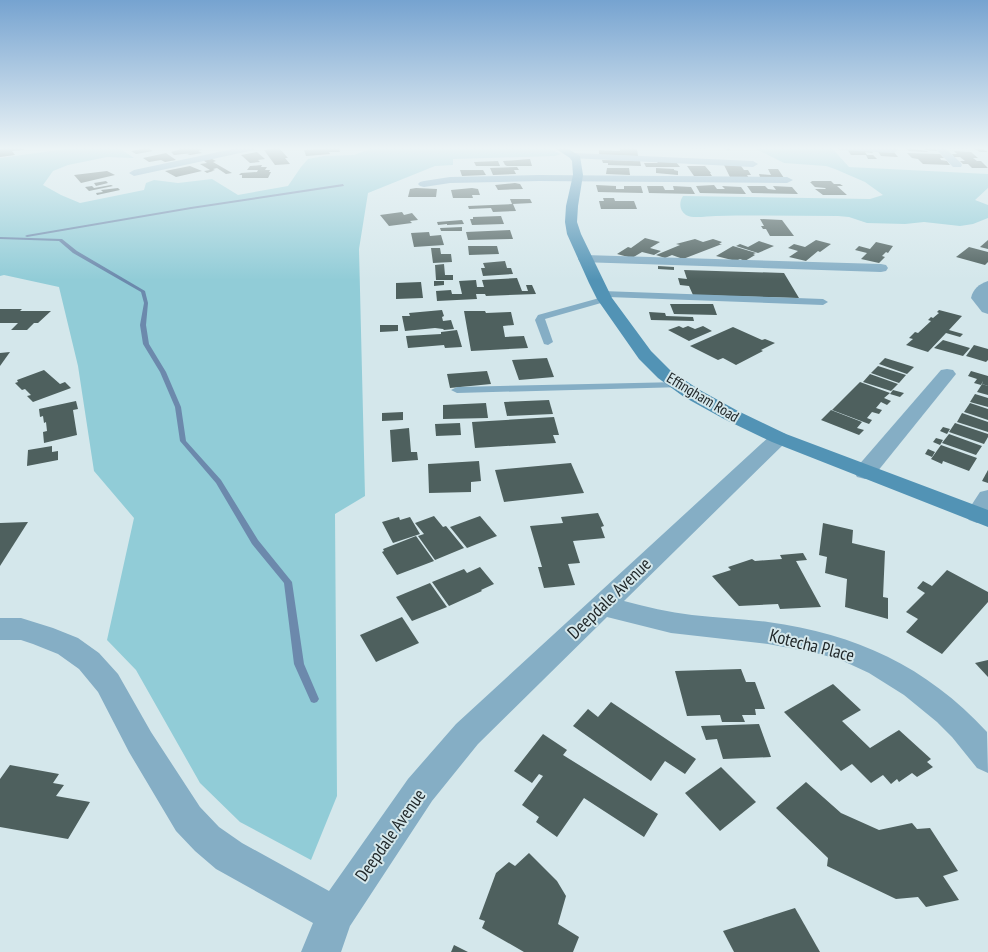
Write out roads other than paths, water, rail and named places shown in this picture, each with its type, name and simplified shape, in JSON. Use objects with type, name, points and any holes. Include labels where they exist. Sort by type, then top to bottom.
[{"type":"street","name":"Effingham Road","points":[[574,191],[571,222],[574,234],[585,259],[604,297],[645,356],[664,374],[731,416],[779,438],[865,472],[984,510]]},
{"type":"street","points":[[585,259],[881,268]]},
{"type":"street","points":[[988,286],[980,292],[979,298],[988,309]]},
{"type":"street","points":[[865,472],[947,374]]},
{"type":"street","name":"Deepdale Avenue","points":[[321,952],[335,915],[420,790],[467,734],[779,438]]},
{"type":"street","name":"Kotecha Place","points":[[602,606],[680,624],[767,633],[817,642],[862,657],[904,679],[945,709],[976,740],[988,758]]},
{"type":"street","points":[[0,628],[21,630],[43,636],[68,646],[89,661],[108,683],[140,742],[188,819],[207,839],[229,856],[335,915]]},
{"type":"lane","points":[[643,289],[662,289],[666,287]]},
{"type":"lane","points":[[548,342],[540,320],[541,317],[604,297],[823,302]]},
{"type":"lane","points":[[457,390],[680,385]]},
{"type":"waterway","points":[[27,236],[191,208],[301,191]]},
{"type":"waterway","points":[[0,238],[60,240],[75,252],[143,291],[146,303],[143,325],[146,344],[163,372],[178,407],[183,441],[219,482],[255,542],[288,582],[299,664],[314,699]]}]
